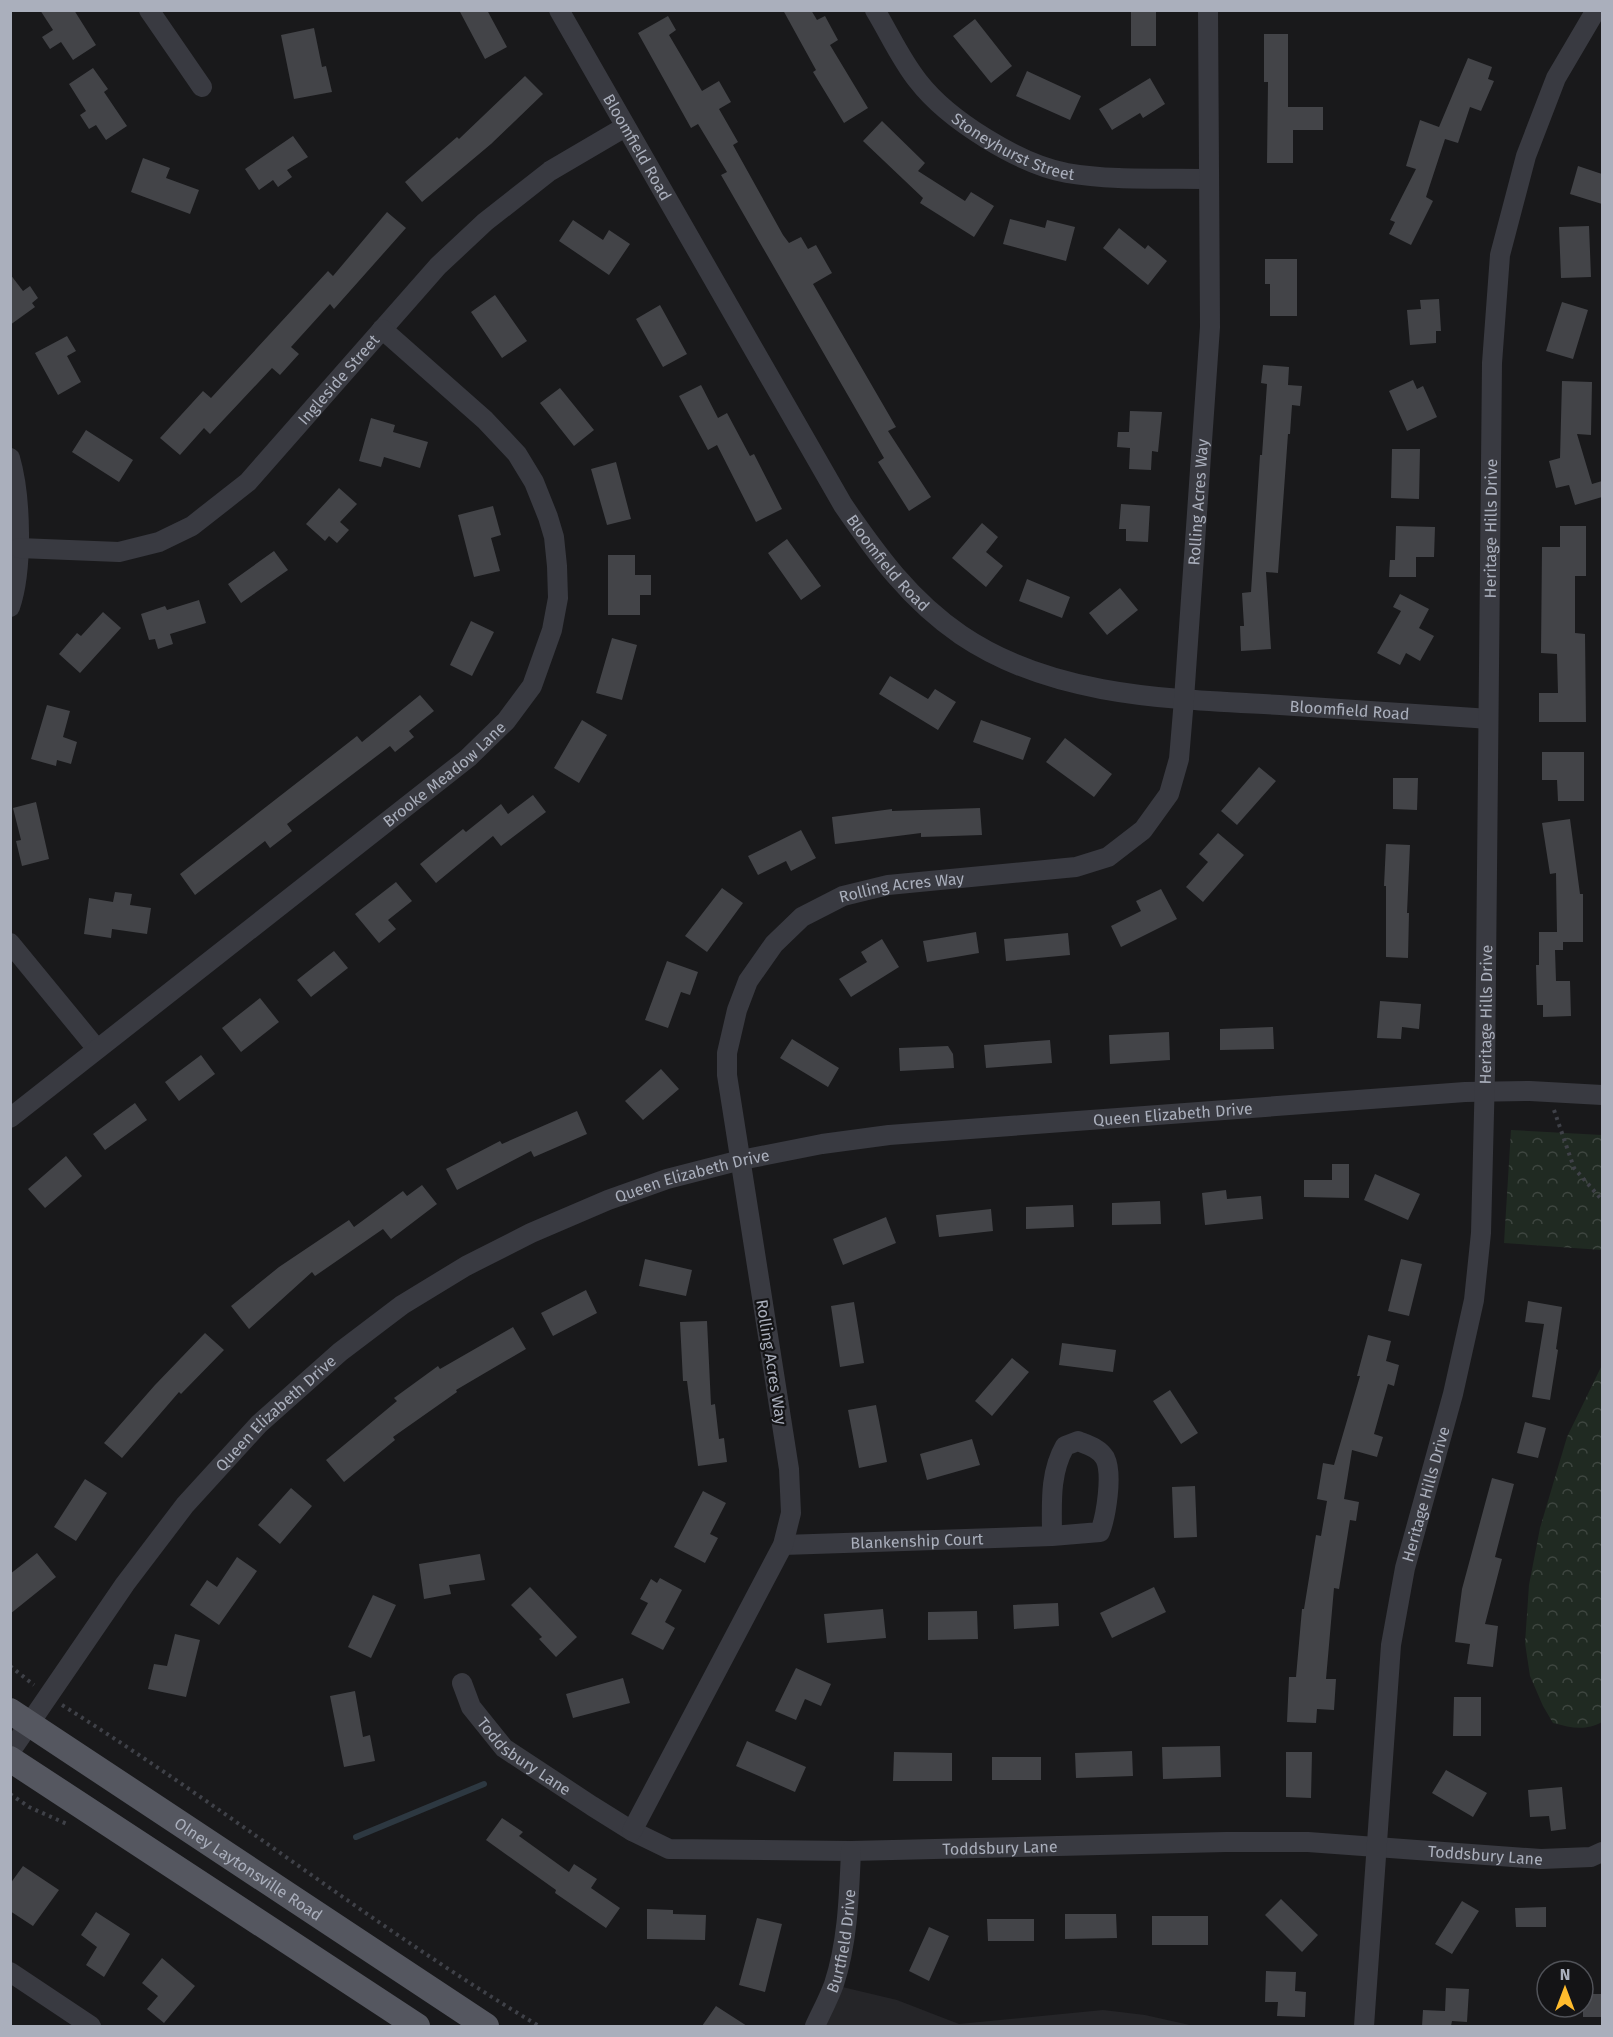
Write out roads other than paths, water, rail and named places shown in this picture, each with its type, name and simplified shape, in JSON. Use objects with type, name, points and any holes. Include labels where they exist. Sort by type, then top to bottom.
[{"type":"main road","name":"Olney Laytonsville Road","points":[[20,1717],[486,2026]]},
{"type":"main road","points":[[10,1759],[417,2026]]},
{"type":"street","points":[[148,10],[202,87]]},
{"type":"street","name":"Bloomfield Road","points":[[559,10],[843,506],[879,557],[912,595],[963,636],[1012,662],[1060,679],[1115,692],[1184,699],[1488,719]]},
{"type":"street","name":"Stoneyhurst Street","points":[[875,10],[918,81],[938,102],[974,132],[1017,156],[1065,172],[1112,178],[1209,178]]},
{"type":"street","name":"Rolling Acres Way","points":[[632,1831],[783,1545],[791,1513],[789,1468],[727,1075],[727,1053],[737,1010],[748,981],[774,944],[802,917],[843,896],[888,885],[1076,867],[1108,856],[1143,830],[1169,794],[1179,759],[1210,327],[1208,10]]},
{"type":"street","name":"Heritage Hills Drive","points":[[1364,2026],[1391,1645],[1414,1530],[1453,1394],[1473,1300],[1481,1233],[1485,1092],[1492,363],[1500,255],[1526,156],[1556,78],[1596,10]]},
{"type":"street","name":"Ingleside Street","points":[[19,548],[119,552],[159,543],[192,526],[248,482],[438,266],[485,222],[550,171],[625,127]]},
{"type":"street","name":"Brooke Meadow Lane","points":[[10,1118],[468,758],[506,721],[532,686],[552,630],[558,598],[554,537],[534,482],[517,454],[485,420],[382,329]]},
{"type":"street","points":[[10,458],[19,502],[19,548],[10,607]]},
{"type":"street","points":[[10,943],[97,1049]]},
{"type":"street","name":"Queen Elizabeth Drive","points":[[10,1752],[20,1717],[48,1697],[125,1584],[185,1505],[258,1424],[349,1346],[402,1305],[466,1266],[531,1233],[608,1200],[657,1182],[741,1160],[822,1143],[889,1135],[1485,1092],[1530,1091],[1602,1095]]},
{"type":"street","name":"Blankenship Court","points":[[783,1545],[1052,1536],[1100,1532],[1108,1502],[1105,1459],[1095,1448],[1078,1441],[1065,1446],[1057,1460],[1053,1484],[1052,1536]]},
{"type":"street","name":"Toddsbury Lane","points":[[462,1683],[471,1707],[504,1748],[538,1773],[632,1831],[669,1850],[851,1851],[1308,1842],[1541,1859],[1591,1857],[1602,1852]]},
{"type":"street","name":"Burtfield Drive","points":[[815,2026],[834,1985],[843,1945],[851,1851]]},
{"type":"street","points":[[10,1972],[92,2026]]},
{"type":"waterway","points":[[356,1837],[484,1784]]}]
